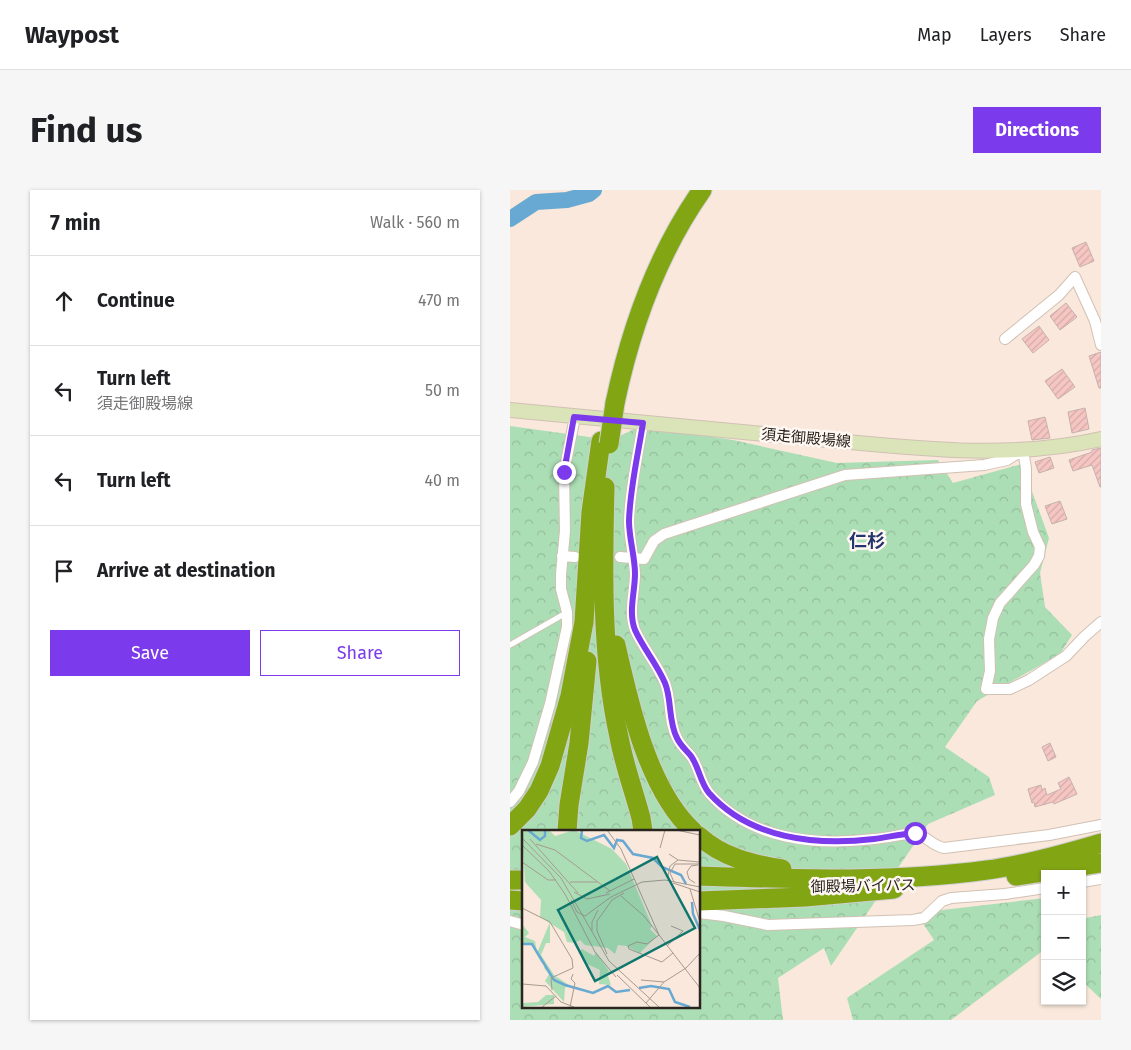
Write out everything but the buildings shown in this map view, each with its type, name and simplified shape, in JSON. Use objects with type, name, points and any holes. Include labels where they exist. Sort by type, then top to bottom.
[{"type":"highway","points":[[510,826],[527,809],[539,791],[550,766],[570,696],[584,622],[591,512],[605,443],[620,342],[640,286],[665,234],[696,192]]},
{"type":"highway","points":[[605,443],[604,568],[608,668],[619,738],[643,830]]},
{"type":"highway","points":[[567,830],[584,699],[595,485]]},
{"type":"highway","points":[[604,568],[614,638],[640,738],[673,808],[692,830]]},
{"type":"highway","points":[[700,837],[719,851],[739,860],[783,870],[940,880]]},
{"type":"highway","points":[[1021,870],[1101,843]]},
{"type":"highway","points":[[1021,870],[1101,862]]},
{"type":"highway","name":"御殿場バイパス","points":[[700,884],[806,887],[940,880],[1021,870]]},
{"type":"highway","name":"御殿場バイパス","points":[[700,876],[940,880]]},
{"type":"highway","points":[[700,901],[805,897],[940,880]]},
{"type":"main road","name":"須走御殿場線","points":[[510,410],[936,450],[1023,450],[1084,443],[1101,439]]},
{"type":"street","points":[[1005,340],[1059,295],[1075,277],[1095,320],[1101,345]]},
{"type":"street","points":[[510,802],[527,777],[539,743],[561,659],[566,627],[566,612],[560,574],[564,531],[564,472],[574,417]]},
{"type":"street","points":[[643,423],[629,522],[635,575],[632,619],[635,630],[665,683],[672,709],[673,729],[677,739],[692,756],[707,790],[719,803],[750,824],[780,836],[826,841],[872,839],[915,833],[922,834],[938,847],[944,848],[1025,839],[1101,825]]},
{"type":"street","points":[[620,557],[644,559],[654,541],[664,534],[845,475],[984,465],[1006,460],[1023,450],[1026,468],[1026,504],[1033,532],[1040,547],[1039,556],[1034,565],[1000,603],[993,618],[989,639],[990,672],[986,689],[1010,689],[1029,680],[1066,656],[1101,622]]},
{"type":"street","points":[[562,556],[575,557]]},
{"type":"street","points":[[1086,881],[1101,879]]},
{"type":"street","points":[[700,913],[724,916],[768,926],[913,920],[924,918],[942,902],[951,898],[1005,894],[1041,889]]},
{"type":"lane","points":[[510,645],[566,612]]},
{"type":"green space","points":[[510,426],[611,440],[641,426],[733,440],[837,463],[938,460],[953,483],[1022,464],[1049,538],[1040,573],[1045,607],[1072,635],[1060,654],[977,701],[945,747],[989,777],[995,795],[928,824],[831,966],[824,948],[778,978],[783,1020],[510,1020]]},
{"type":"green space","points":[[1041,898],[1041,952],[951,1020],[853,1020],[847,998],[934,940],[916,913]]},
{"type":"green space","points":[[1101,915],[1101,999],[1086,985],[1086,918]]},
{"type":"waterway","points":[[510,219],[536,202],[567,200],[589,194],[594,190]]},
{"type":"district","name":"仁杉","points":[[867,541]]},
{"type":"route","points":[[564,472],[574,417],[643,423],[629,522],[635,575],[632,619],[635,630],[665,683],[672,709],[673,729],[677,739],[692,756],[707,790],[719,803],[750,824],[780,836],[826,841],[848,841],[915,833]]}]
